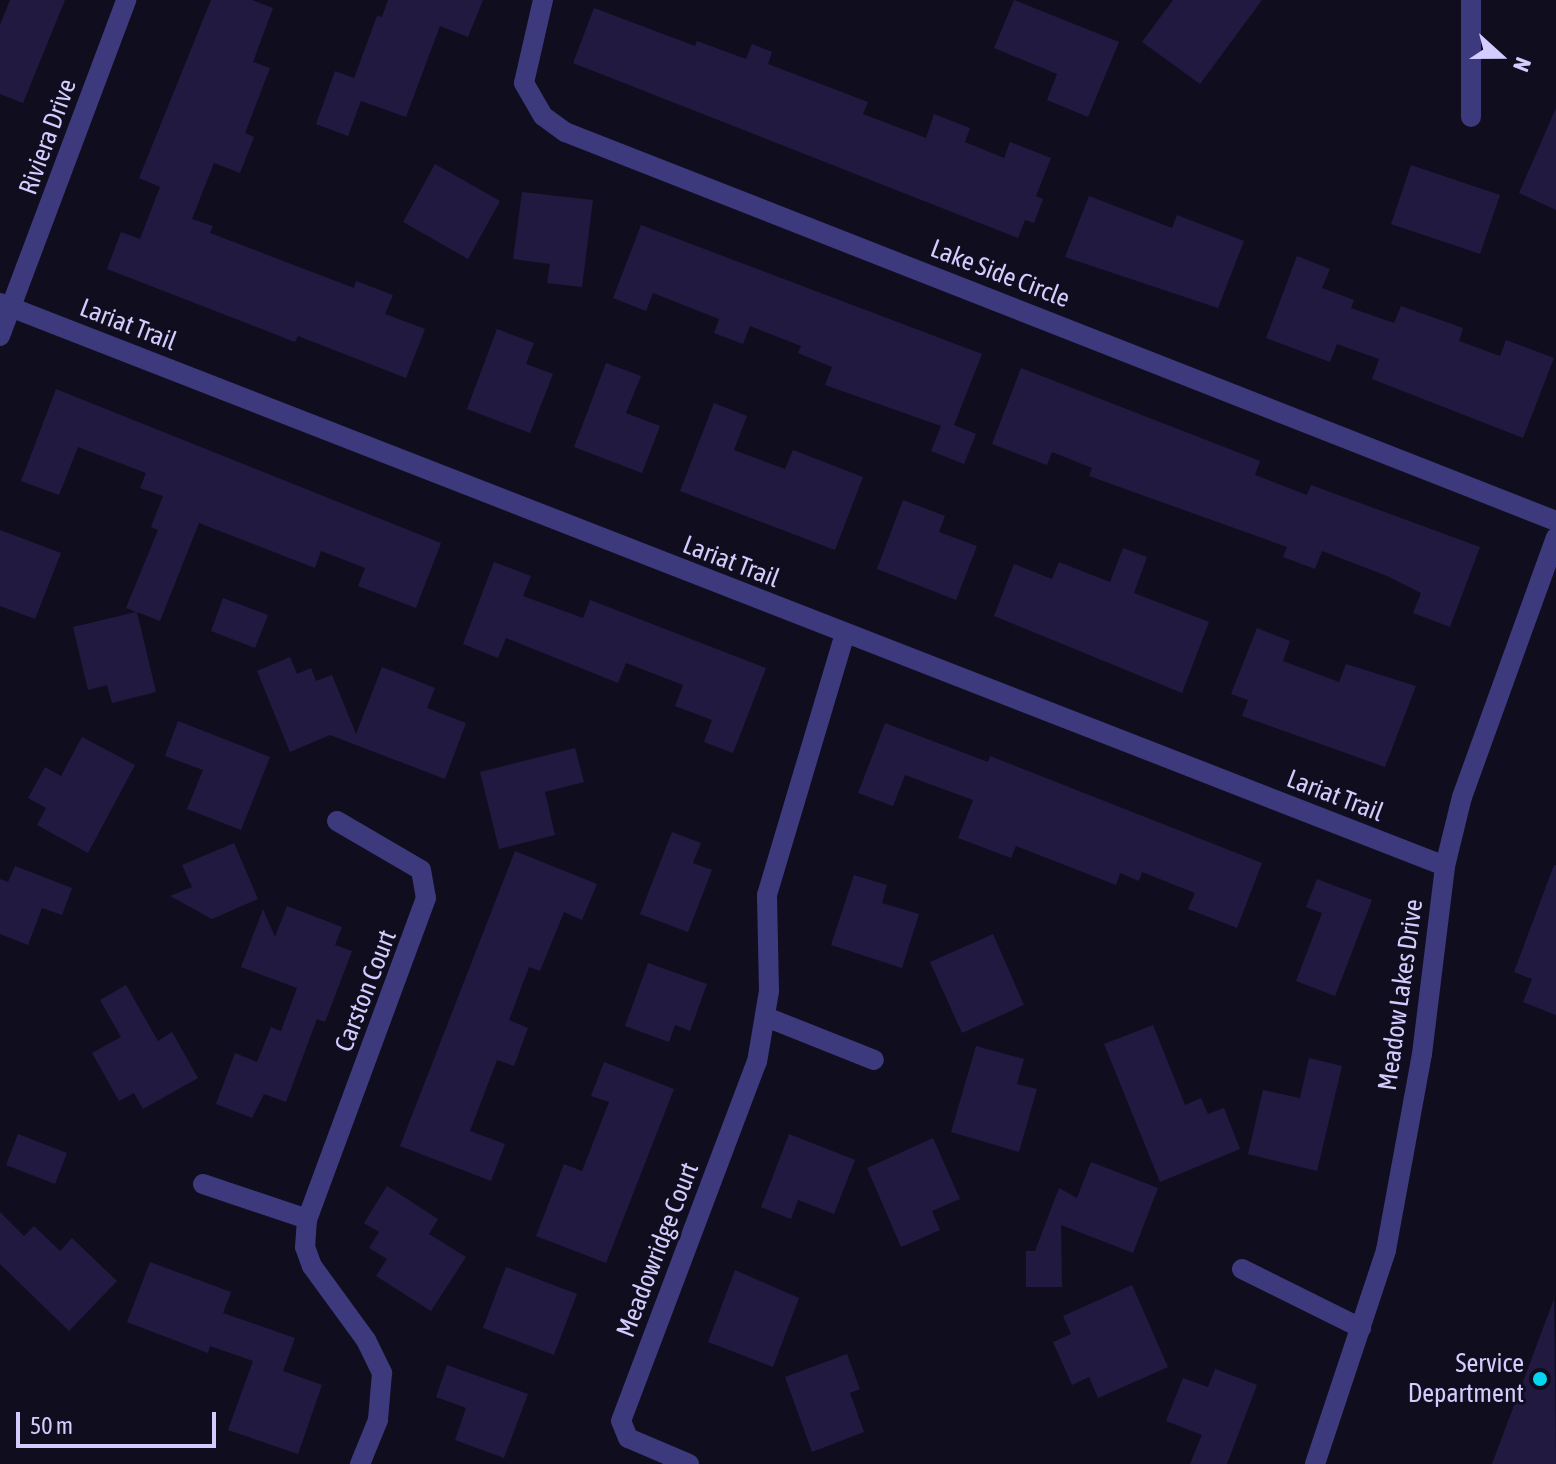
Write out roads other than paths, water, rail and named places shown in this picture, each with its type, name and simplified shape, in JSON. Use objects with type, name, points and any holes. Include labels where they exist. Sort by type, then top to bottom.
[{"type":"street","name":"Riviera Drive","points":[[0,336],[6,305],[126,0]]},
{"type":"street","name":"Lake Side Circle","points":[[543,0],[524,83],[543,116],[565,132],[1556,521]]},
{"type":"street","points":[[1471,0],[1471,117]]},
{"type":"street","name":"Lariat Trail","points":[[6,305],[1445,866]]},
{"type":"street","name":"Meadow Lakes Drive","points":[[1315,1464],[1386,1250],[1422,1054],[1445,866],[1462,797],[1556,538]]},
{"type":"street","name":"Meadowridge Court","points":[[689,1464],[628,1438],[621,1421],[757,1062],[766,1017],[767,895],[845,634]]},
{"type":"street","name":"Carston Court","points":[[337,821],[421,870],[426,898],[307,1219],[305,1247],[312,1266],[366,1340],[382,1373],[378,1420],[360,1464]]},
{"type":"street","points":[[766,1017],[874,1060]]},
{"type":"street","points":[[203,1184],[307,1219]]},
{"type":"street","points":[[1242,1269],[1361,1328]]},
{"type":"place","name":"Service Department","points":[[1540,1379]]}]
